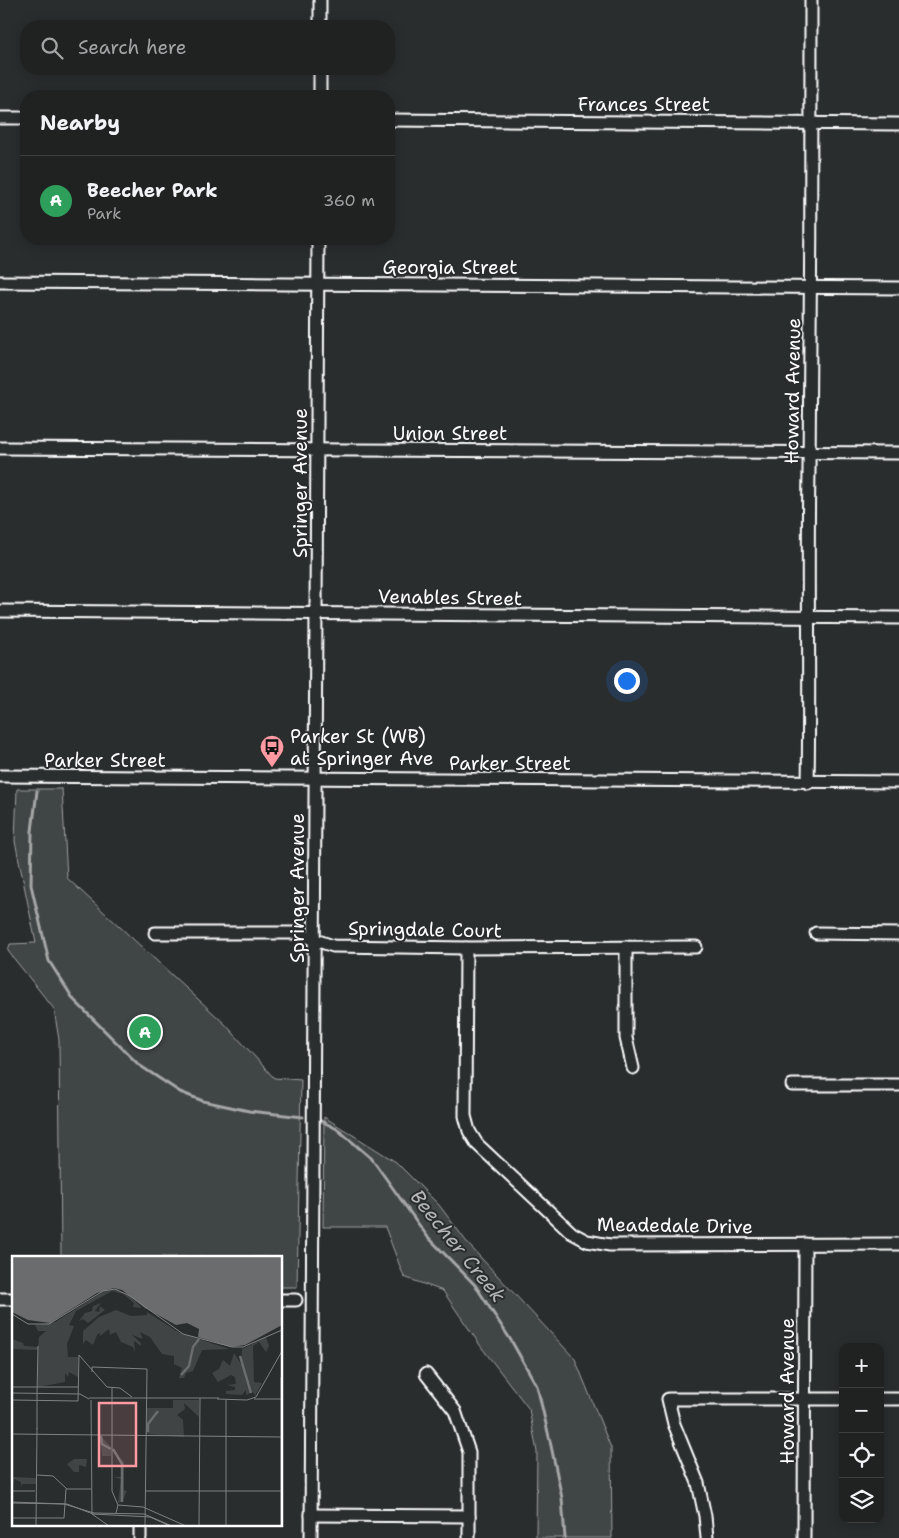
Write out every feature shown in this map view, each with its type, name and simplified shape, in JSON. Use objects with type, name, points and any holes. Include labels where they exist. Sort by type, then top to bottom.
[{"type":"street","points":[[320,0],[320,20]]},
{"type":"street","name":"Howard Avenue","points":[[808,782],[811,0]]},
{"type":"street","points":[[320,75],[320,90]]},
{"type":"street","points":[[0,118],[20,118]]},
{"type":"street","name":"Frances Street","points":[[395,120],[899,124]]},
{"type":"street","name":"Springer Avenue","points":[[311,1538],[318,245]]},
{"type":"street","name":"Georgia Street","points":[[0,282],[899,288]]},
{"type":"street","name":"Union Street","points":[[0,448],[899,453]]},
{"type":"street","name":"Venables Street","points":[[0,611],[899,618]]},
{"type":"street","name":"Parker Street","points":[[0,776],[899,782]]},
{"type":"street","name":"Springdale Court","points":[[155,933],[300,934],[333,946],[466,948],[696,947]]},
{"type":"street","points":[[816,934],[899,934]]},
{"type":"street","points":[[626,947],[626,1038],[633,1068]]},
{"type":"street","name":"Meadedale Drive","points":[[466,948],[465,1116],[469,1130],[477,1144],[572,1232],[587,1241],[610,1245],[899,1244]]},
{"type":"street","points":[[792,1085],[899,1085]]},
{"type":"street","name":"Howard Avenue","points":[[804,1538],[805,1244]]},
{"type":"street","points":[[282,1300],[296,1300]]},
{"type":"street","points":[[426,1374],[456,1411],[469,1452],[469,1538]]},
{"type":"street","points":[[884,1399],[899,1398]]},
{"type":"street","points":[[707,1538],[705,1516],[698,1483],[674,1424],[668,1399],[839,1399]]},
{"type":"street","points":[[311,1515],[469,1516]]},
{"type":"shaded area","points":[[17,789],[62,789],[67,878],[225,1024],[274,1078],[301,1080],[297,1287],[282,1287],[282,1256],[61,1256],[59,1040],[54,1009],[8,951],[10,944],[36,943],[15,841]]},
{"type":"shaded area","points":[[324,1117],[396,1162],[439,1205],[469,1245],[575,1359],[611,1448],[612,1538],[536,1538],[537,1452],[529,1409],[482,1348],[443,1291],[404,1277],[385,1227],[323,1227]]},
{"type":"waterway","name":"Beecher Creek","points":[[37,791],[32,831],[31,885],[49,961],[74,1000],[139,1065],[180,1092],[203,1101],[249,1111],[303,1117]]},
{"type":"waterway","name":"Beecher Creek","points":[[315,1118],[337,1129],[372,1159],[427,1236],[475,1285],[512,1342],[537,1386],[562,1498],[565,1538]]},
{"type":"place","name":"Parker St (WB) at Springer Ave","points":[[272,768]]},
{"type":"place","name":"Beecher Park","points":[[145,1032]]}]
